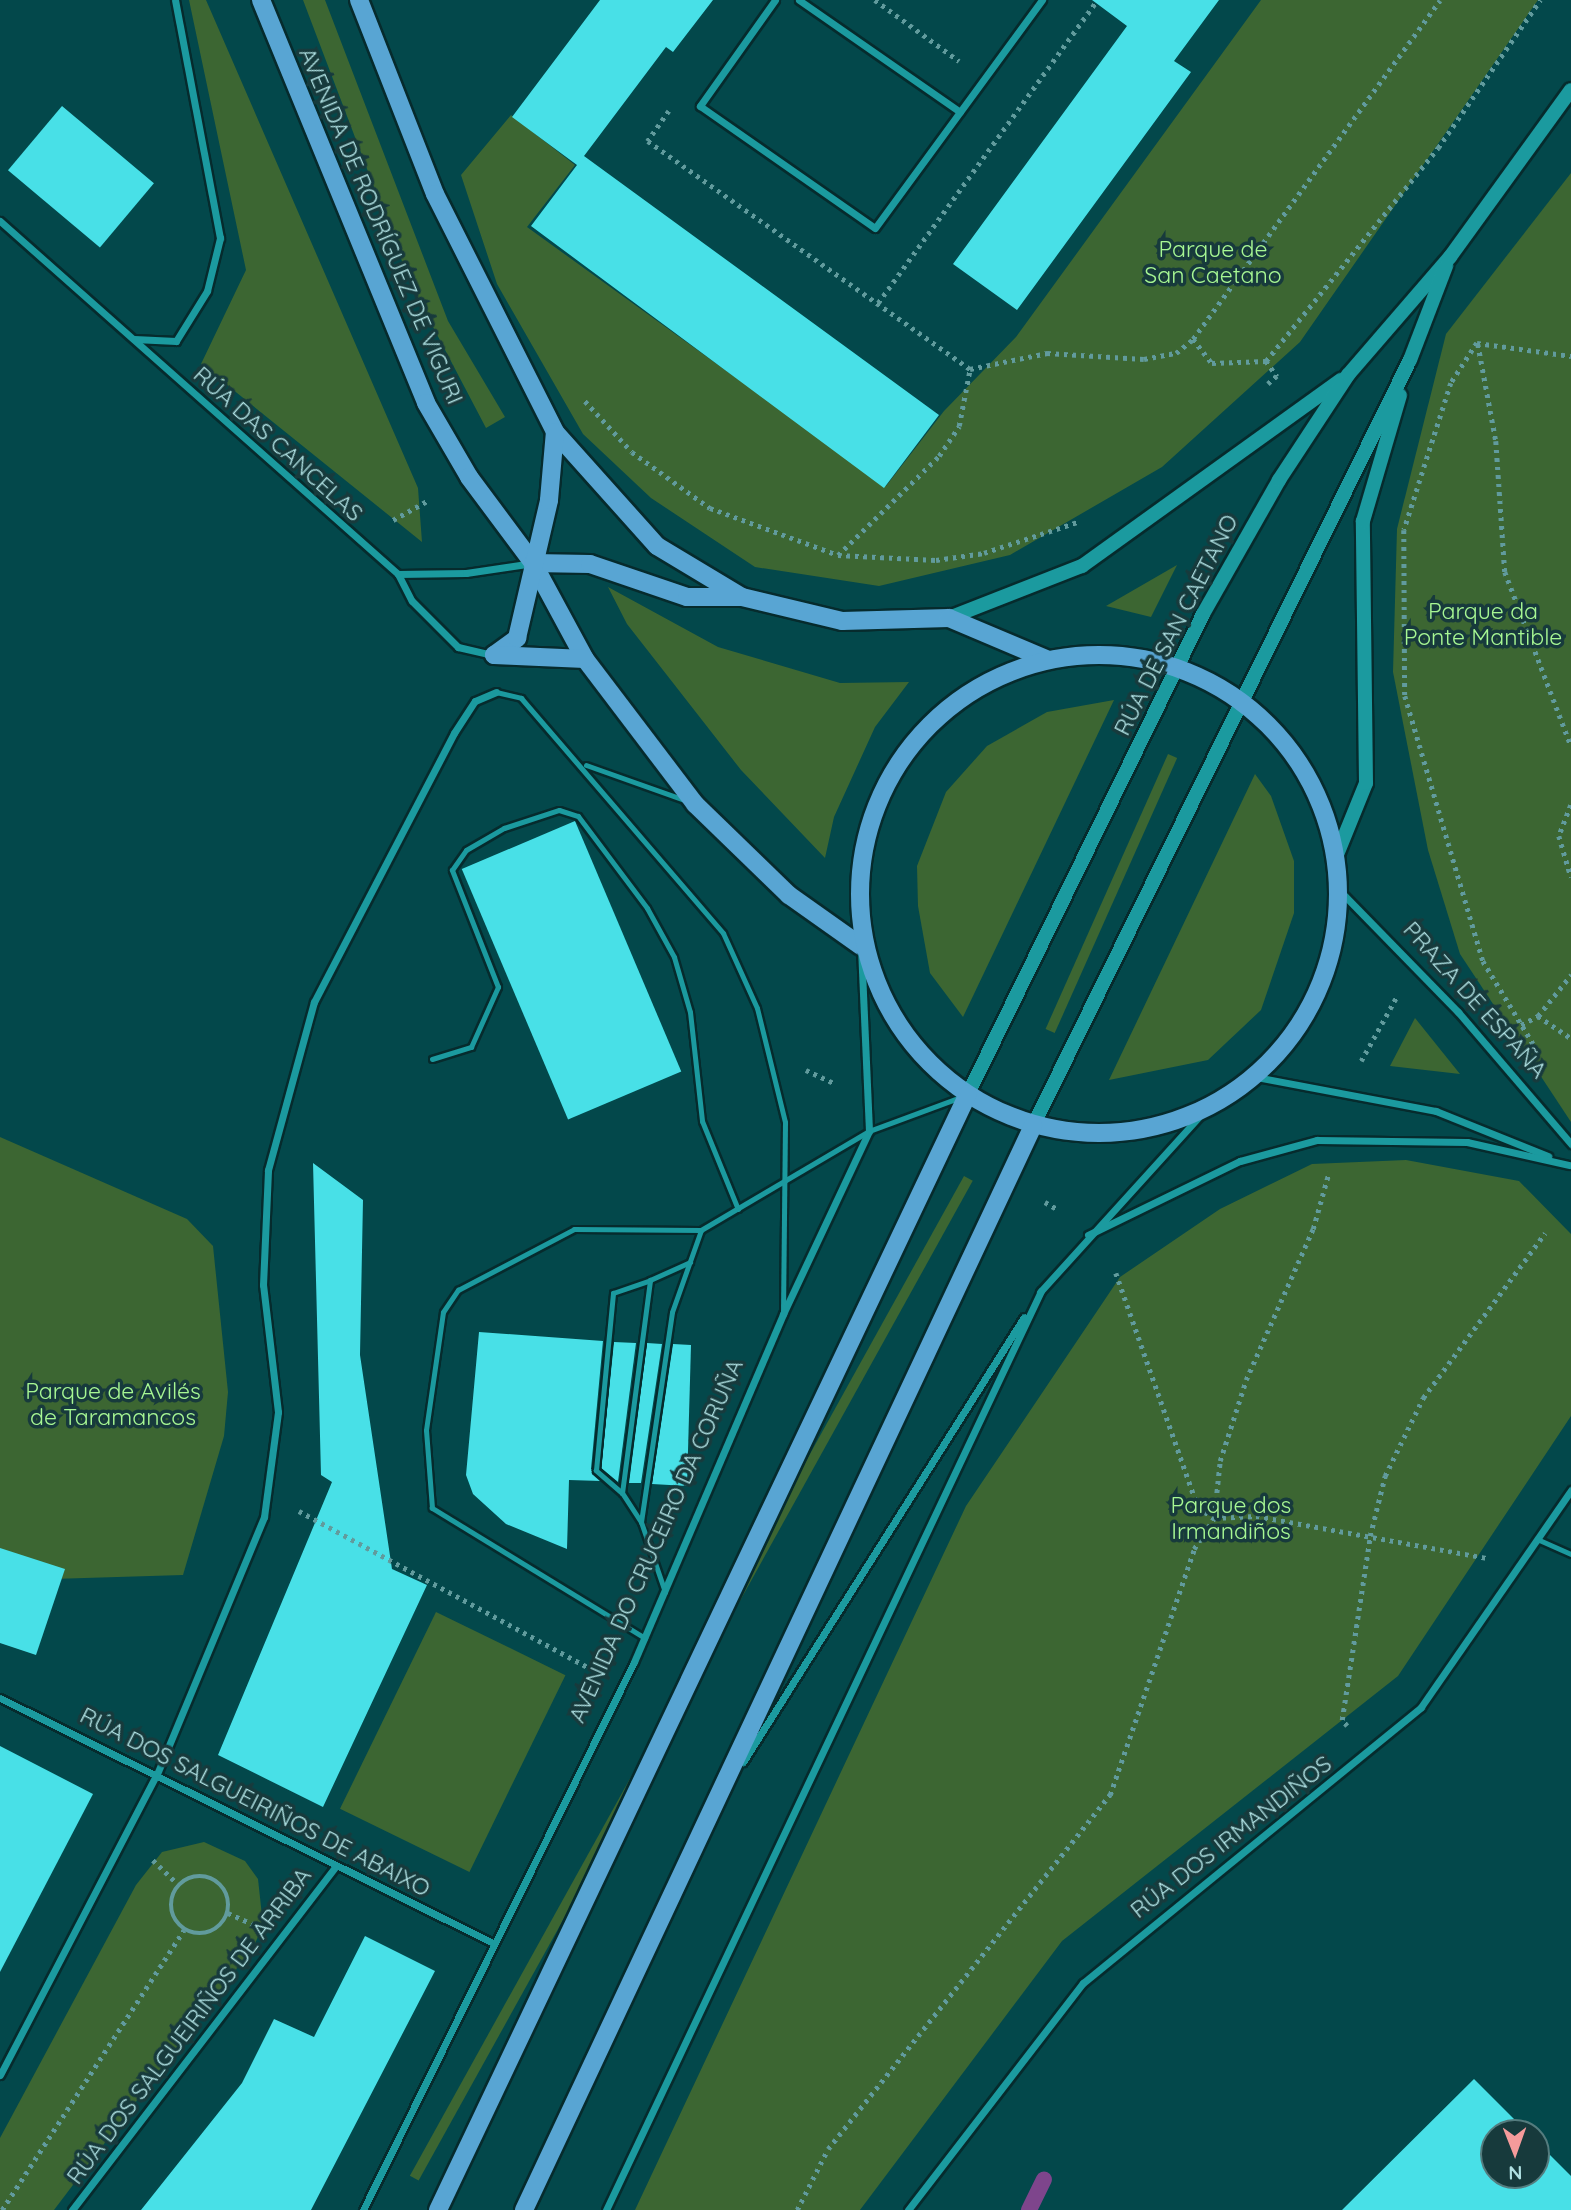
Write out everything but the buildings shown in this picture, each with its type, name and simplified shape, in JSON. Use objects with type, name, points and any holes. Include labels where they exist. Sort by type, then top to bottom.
[{"type":"main road","name":"AVENIDA DE RODRÍGUEZ DE VIGURI","points":[[261,0],[426,403],[469,477],[533,563],[585,659],[695,804],[789,895],[861,946]]},
{"type":"main road","points":[[359,0],[435,194],[555,432],[657,546],[742,597]]},
{"type":"main road","points":[[495,655],[517,638],[549,499],[555,432]]},
{"type":"main road","points":[[533,563],[590,564],[687,597],[742,597],[842,621],[949,618],[1046,659]]},
{"type":"main road","points":[[495,655],[585,659]]},
{"type":"main road","points":[[1129,655],[1179,667],[1240,699],[1282,738],[1311,786],[1336,857],[1340,891],[1324,978],[1304,1022],[1256,1077],[1204,1111],[1147,1130],[1066,1134],[1033,1126],[968,1094],[896,1027],[861,946],[861,844],[891,768],[961,695],[1046,659],[1129,655]]},
{"type":"main road","points":[[438,2210],[968,1094]]},
{"type":"main road","points":[[524,2210],[1033,1126]]},
{"type":"street","points":[[134,340],[176,341],[207,291],[220,238],[175,0]]},
{"type":"street","points":[[775,0],[700,106],[875,228],[1042,0]]},
{"type":"street","points":[[799,0],[960,111]]},
{"type":"street","name":"RÚA DE SAN CAETANO","points":[[968,1094],[1179,667],[1279,480],[1348,375],[1450,257],[1571,90]]},
{"type":"street","name":"RÚA DAS CANCELAS","points":[[0,222],[398,574],[412,601],[458,647],[495,655]]},
{"type":"street","name":"RÚA DE SAN CAETANO","points":[[1033,1126],[1240,699],[1410,360],[1450,257]]},
{"type":"street","points":[[1336,857],[1366,783],[1363,521],[1410,360]]},
{"type":"street","points":[[949,618],[1082,566],[1348,375]]},
{"type":"street","points":[[398,574],[466,573],[533,563]]},
{"type":"street","points":[[0,2075],[157,1774],[264,1517],[274,1465],[278,1412],[262,1236],[282,1106],[314,1002],[368,890],[475,701],[496,692]]},
{"type":"street","name":"PRAZA DE ESPAÑA","points":[[1340,891],[1458,1012],[1571,1144]]},
{"type":"street","name":"AVENIDA DO CRUCEIRO DA CORUÑA","points":[[363,2210],[491,1942],[645,1638],[783,1314],[869,1131],[861,946]]},
{"type":"street","points":[[1256,1077],[1436,1111],[1570,1165]]},
{"type":"street","points":[[713,1810],[1041,1291],[1084,1236],[1204,1111]]},
{"type":"street","points":[[1084,1236],[1240,1161],[1317,1140],[1467,1142],[1570,1165]]},
{"type":"street","points":[[606,2210],[1041,1291]]},
{"type":"street","name":"RÚA DOS IRMANDIÑOS","points":[[908,2210],[1083,1983],[1369,1754],[1421,1707],[1571,1490]]},
{"type":"street","name":"RÚA DOS SALGUEIRIÑOS DE ABAIXO","points":[[0,1698],[491,1942]]},
{"type":"street","name":"RÚA DOS SALGUEIRIÑOS DE ARRIBA","points":[[72,2210],[336,1866]]},
{"type":"lane","points":[[496,692],[521,698],[583,764],[723,933],[775,1065],[785,1122],[782,1186],[783,1314]]},
{"type":"lane","points":[[583,764],[695,804]]},
{"type":"lane","points":[[432,1059],[471,1047],[498,987],[452,870],[466,850],[504,828],[559,810],[578,816],[647,908],[674,957],[690,1012],[702,1121],[738,1209]]},
{"type":"lane","points":[[645,1638],[432,1508],[426,1430],[443,1312],[458,1290],[574,1229],[701,1230],[782,1186],[869,1131],[968,1094]]},
{"type":"lane","points":[[641,1522],[671,1312],[701,1230]]},
{"type":"lane","points":[[665,1592],[641,1522],[621,1493],[596,1470],[613,1293],[691,1261]]},
{"type":"lane","points":[[621,1493],[650,1280]]},
{"type":"lane","points":[[1537,1539],[1571,1554]]},
{"type":"path","points":[[875,0],[961,62],[968,51]]},
{"type":"path","points":[[878,303],[1097,0]]},
{"type":"path","points":[[838,555],[953,436],[970,369],[1047,353],[1144,359],[1176,353],[1193,339],[1440,0]]},
{"type":"path","points":[[1193,339],[1212,363],[1266,361],[1438,148],[1540,0]]},
{"type":"path","points":[[1477,343],[1571,356]]},
{"type":"path","points":[[1477,343],[1496,441],[1505,572],[1571,746]]},
{"type":"path","points":[[1477,343],[1451,383],[1404,530],[1405,696],[1483,961],[1521,1025],[1538,1016],[1571,975]]},
{"type":"path","points":[[1257,394],[1277,376],[1266,361]]},
{"type":"path","points":[[585,401],[632,452],[710,508],[838,555],[936,560],[972,554],[1054,533],[1089,516]]},
{"type":"path","points":[[393,520],[429,500]]},
{"type":"path","points":[[1571,805],[1559,836],[1571,877]]},
{"type":"path","points":[[1361,1061],[1401,989]]},
{"type":"path","points":[[1538,1016],[1571,1038]]},
{"type":"path","points":[[806,1070],[836,1084]]},
{"type":"path","points":[[797,2210],[828,2149],[1110,1795],[1194,1549],[1214,1518],[1220,1461],[1246,1380],[1313,1229],[1333,1158]]},
{"type":"path","points":[[1045,1202],[1057,1209]]},
{"type":"path","points":[[1369,1754],[1342,1720],[1370,1536],[1402,1434],[1545,1233]]},
{"type":"path","points":[[1116,1273],[1189,1492],[1214,1518],[1256,1516],[1487,1558]]},
{"type":"path","points":[[299,1511],[588,1667]]},
{"type":"path","points":[[153,1860],[179,1885]]},
{"type":"path","points":[[197,1876],[216,1881],[227,1895],[228,1913],[209,1933],[184,1930],[170,1904],[179,1885],[197,1876]]},
{"type":"path","points":[[228,1913],[255,1925]]},
{"type":"path","points":[[2,2210],[184,1930]]},
{"type":"green space","points":[[189,0],[206,0],[418,488],[422,542],[201,364],[246,270]]},
{"type":"green space","points":[[303,0],[325,0],[448,321],[505,417],[486,428],[411,285]]},
{"type":"green space","name":"Parque de San Caetano","points":[[1261,0],[1538,0],[1300,342],[1162,467],[1010,555],[879,586],[755,567],[651,498],[583,434],[497,284],[461,175],[511,115],[575,165],[527,227],[886,486],[944,411],[1016,337]]},
{"type":"green space","name":"Parque da Ponte Mantible","points":[[1571,173],[1571,1122],[1460,954],[1428,850],[1393,672],[1397,529],[1446,334]]},
{"type":"green space","points":[[1177,565],[1151,617],[1106,606]]},
{"type":"green space","points":[[608,587],[718,647],[840,683],[909,682],[875,727],[834,817],[825,858],[741,770],[627,624]]},
{"type":"green space","points":[[1114,700],[963,1017],[930,973],[918,906],[917,866],[946,792],[987,746],[1047,712]]},
{"type":"green space","points":[[1168,754],[1177,758],[1055,1033],[1046,1029]]},
{"type":"green space","points":[[1255,774],[1271,796],[1294,861],[1294,913],[1261,1010],[1208,1060],[1109,1080]]},
{"type":"green space","points":[[1415,1018],[1460,1074],[1390,1066]]},
{"type":"green space","name":"Parque de Avilés de Taramancos","points":[[0,1137],[187,1219],[213,1246],[228,1392],[224,1436],[183,1575],[52,1579],[0,1564]]},
{"type":"green space","name":"Parque dos Irmandiños","points":[[1406,1160],[1519,1181],[1571,1234],[1571,1416],[1398,1676],[1062,1941],[860,2210],[635,2210],[966,1506],[1120,1277],[1220,1209],[1312,1164]]},
{"type":"green space","points":[[964,1176],[973,1181],[419,2181],[410,2176]]},
{"type":"green space","points":[[436,1612],[565,1675],[469,1872],[340,1809]]},
{"type":"green space","points":[[204,1842],[245,1861],[258,1879],[263,1925],[254,1946],[54,2210],[0,2210],[0,2138],[136,1885],[162,1852]]},
{"type":"waterway","points":[[1029,2210],[1044,2179]]}]
